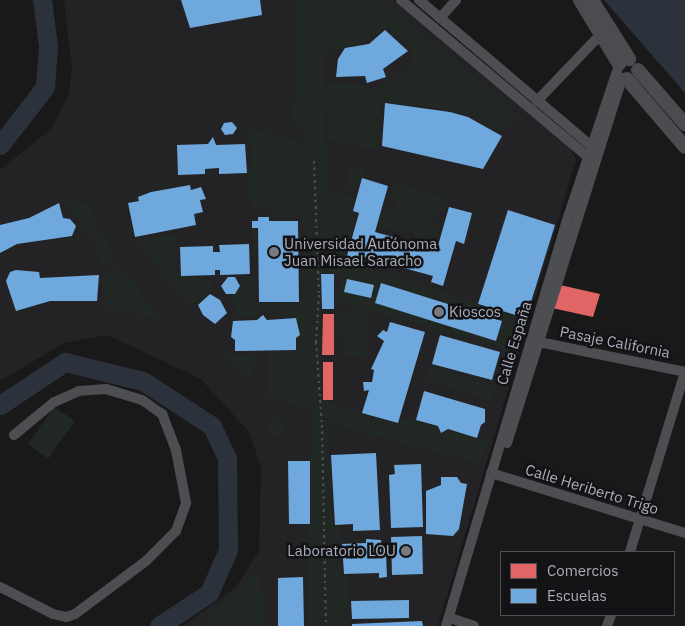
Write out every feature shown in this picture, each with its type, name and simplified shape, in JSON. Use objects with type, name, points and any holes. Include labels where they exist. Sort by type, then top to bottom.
[{"type":"street","points":[[401,0],[591,159]]},
{"type":"street","points":[[419,0],[594,148]]},
{"type":"street","points":[[440,18],[456,0]]},
{"type":"street","points":[[580,0],[625,70],[685,147]]},
{"type":"street","points":[[592,0],[625,70],[685,124]]},
{"type":"street","points":[[537,101],[601,34]]},
{"type":"street","name":"Calle España","points":[[494,474],[539,342],[594,148],[625,70]]},
{"type":"street","name":"Calle España","points":[[450,624],[591,159]]},
{"type":"street","name":"Pasaje California","points":[[539,342],[685,372]]},
{"type":"street","points":[[630,551],[685,372]]},
{"type":"street","points":[[0,587],[53,614],[66,617],[75,614],[146,561],[176,530],[186,503],[176,450],[162,414],[142,400],[106,389],[79,391],[54,402],[14,435]]},
{"type":"street","name":"Calle Heriberto Trigo","points":[[494,474],[685,532]]},
{"type":"street","points":[[450,624],[474,626]]},
{"type":"path","points":[[314,161],[319,295],[316,342],[322,425],[326,626]]},
{"type":"shaded area","name":"Universidad Autónoma Juan Misael Saracho","points":[[64,0],[394,0],[569,143],[576,160],[438,626],[183,626],[236,587],[259,551],[261,468],[249,432],[201,379],[107,335],[64,343],[0,381],[0,170],[51,129],[69,94],[72,67]]},
{"type":"shaded area","points":[[297,0],[382,0],[519,114],[501,132],[467,114],[423,106],[382,103],[378,150],[328,140],[327,84],[366,85],[370,92],[404,71],[411,62],[412,53],[401,37],[393,35],[387,28],[358,46],[324,52],[327,191],[354,198],[350,214],[356,215],[345,260],[524,319],[514,350],[476,340],[473,332],[463,337],[334,301],[341,274],[320,272],[323,400],[399,425],[402,419],[437,427],[439,434],[451,431],[488,441],[480,464],[329,423],[333,525],[339,525],[341,575],[348,576],[349,626],[307,626],[311,409],[268,397],[268,352],[297,352],[297,338],[301,334],[297,317],[269,317],[265,312],[260,311],[255,316],[234,316],[235,305],[228,300],[242,286],[240,277],[254,276],[252,229],[257,229],[255,303],[302,302],[302,216],[275,215],[273,210],[251,209],[248,172],[254,153],[250,147],[249,128],[305,143],[305,129],[293,120]]},
{"type":"shaded area","points":[[604,0],[685,0],[685,93]]},
{"type":"shaded area","points":[[350,166],[363,166],[365,172],[354,189],[347,188]]},
{"type":"shaded area","points":[[393,183],[448,199],[446,210],[438,210],[433,221],[439,225],[437,242],[413,237],[414,226],[407,225],[402,232],[378,227],[384,208],[394,208],[397,197],[390,191]]},
{"type":"shaded area","points":[[63,198],[91,205],[98,225],[84,229]]},
{"type":"shaded area","points":[[101,232],[116,261],[102,264],[97,253],[100,249],[88,236]]},
{"type":"shaded area","points":[[178,234],[175,255],[177,276],[207,278],[212,283],[209,292],[194,305],[162,273],[136,240]]},
{"type":"shaded area","points":[[122,268],[160,318],[104,309],[103,271]]},
{"type":"shaded area","points":[[367,312],[367,356],[342,356],[341,313]]},
{"type":"shaded area","points":[[224,355],[256,355],[252,381]]},
{"type":"shaded area","points":[[430,366],[496,387],[492,401],[426,381]]},
{"type":"shaded area","points":[[54,407],[75,421],[48,459],[28,444]]},
{"type":"shaded area","points":[[277,418],[283,421],[286,427],[283,433],[277,436],[271,433],[268,427],[271,421]]},
{"type":"shaded area","points":[[257,571],[264,599],[263,626],[208,626],[204,620]]},
{"type":"building: Comercios","points":[[560,285],[600,294],[593,317],[552,308]]},
{"type":"building: Comercios","points":[[323,314],[334,314],[334,355],[322,355]]},
{"type":"building: Comercios","points":[[323,362],[333,362],[333,400],[323,400]]},
{"type":"building: Escuelas","points":[[181,0],[260,0],[262,15],[190,28]]},
{"type":"building: Escuelas","points":[[385,30],[408,51],[383,69],[386,77],[367,83],[365,76],[336,77],[338,59],[345,48],[369,44]]},
{"type":"building: Escuelas","points":[[385,103],[450,112],[468,117],[502,136],[483,169],[382,146]]},
{"type":"building: Escuelas","points":[[232,122],[237,128],[233,134],[225,135],[221,129],[224,123]]},
{"type":"building: Escuelas","points":[[213,137],[216,145],[245,144],[247,173],[219,174],[219,168],[205,169],[205,174],[178,175],[177,145],[208,144]]},
{"type":"building: Escuelas","points":[[362,178],[388,186],[375,232],[437,249],[449,207],[472,213],[464,244],[456,241],[443,286],[431,282],[433,276],[364,257],[362,263],[346,259],[359,213],[353,211]]},
{"type":"building: Escuelas","points":[[190,185],[191,190],[201,187],[206,199],[200,200],[203,212],[194,214],[196,225],[135,237],[128,203],[139,201],[138,197],[151,192]]},
{"type":"building: Escuelas","points":[[59,203],[63,218],[70,219],[76,226],[72,236],[17,244],[0,253],[0,225],[29,218]]},
{"type":"building: Escuelas","points":[[508,210],[555,225],[526,318],[478,304]]},
{"type":"building: Escuelas","points":[[258,217],[269,217],[269,221],[298,221],[299,302],[259,302],[258,228],[252,228],[252,221],[258,221]]},
{"type":"building: Escuelas","points":[[249,244],[250,274],[220,275],[220,270],[215,270],[215,275],[181,276],[180,247],[213,246],[213,252],[220,252],[219,245]]},
{"type":"building: Escuelas","points":[[16,270],[39,272],[40,278],[99,275],[97,301],[50,301],[16,311],[6,281],[10,272]]},
{"type":"building: Escuelas","points":[[321,274],[334,274],[334,309],[322,309]]},
{"type":"building: Escuelas","points":[[228,277],[235,277],[240,286],[235,294],[226,294],[221,286]]},
{"type":"building: Escuelas","points":[[347,279],[374,285],[371,298],[344,292]]},
{"type":"building: Escuelas","name":"Kioscos","points":[[381,283],[502,321],[496,341],[375,303]]},
{"type":"building: Escuelas","points":[[210,294],[220,300],[227,313],[215,324],[203,315],[198,305]]},
{"type":"building: Escuelas","points":[[263,315],[267,320],[296,318],[300,335],[296,338],[296,350],[235,351],[235,340],[231,337],[233,321],[257,320]]},
{"type":"building: Escuelas","points":[[390,322],[425,332],[398,423],[362,413],[369,390],[364,391],[363,382],[372,382],[374,370],[371,369],[384,341],[377,336],[383,330],[387,332]]},
{"type":"building: Escuelas","points":[[440,335],[500,352],[492,380],[432,364]]},
{"type":"building: Escuelas","points":[[424,391],[485,409],[485,422],[481,425],[477,438],[448,429],[441,433],[438,426],[416,420]]},
{"type":"building: Escuelas","points":[[376,453],[380,530],[353,531],[353,524],[335,525],[331,455]]},
{"type":"building: Escuelas","points":[[288,461],[310,461],[310,524],[289,524]]},
{"type":"building: Escuelas","points":[[421,464],[423,527],[391,528],[389,475],[395,474],[394,465]]},
{"type":"building: Escuelas","points":[[441,477],[457,477],[461,483],[467,484],[459,529],[453,536],[426,534],[426,491],[441,485]]},
{"type":"building: Escuelas","points":[[422,536],[423,574],[392,575],[391,537]]},
{"type":"building: Escuelas","points":[[366,539],[381,540],[382,553],[386,553],[387,577],[379,578],[379,573],[344,574],[342,544],[366,543]]},
{"type":"building: Escuelas","points":[[303,577],[304,626],[278,626],[278,578]]},
{"type":"building: Escuelas","points":[[409,600],[409,618],[352,619],[351,601]]},
{"type":"building: Escuelas","points":[[422,621],[423,626],[352,626],[352,624]]},
{"type":"waterway","points":[[0,145],[45,87],[48,46],[42,0]]},
{"type":"waterway","points":[[0,405],[65,362],[143,381],[212,426],[227,458],[228,550],[209,593],[159,626]]},
{"type":"place","name":"Universidad Autónoma Juan Misael Saracho","points":[[274,252]]},
{"type":"place","name":"Kioscos","points":[[439,312]]},
{"type":"place","name":"Laboratorio LOU","points":[[406,551]]}]
